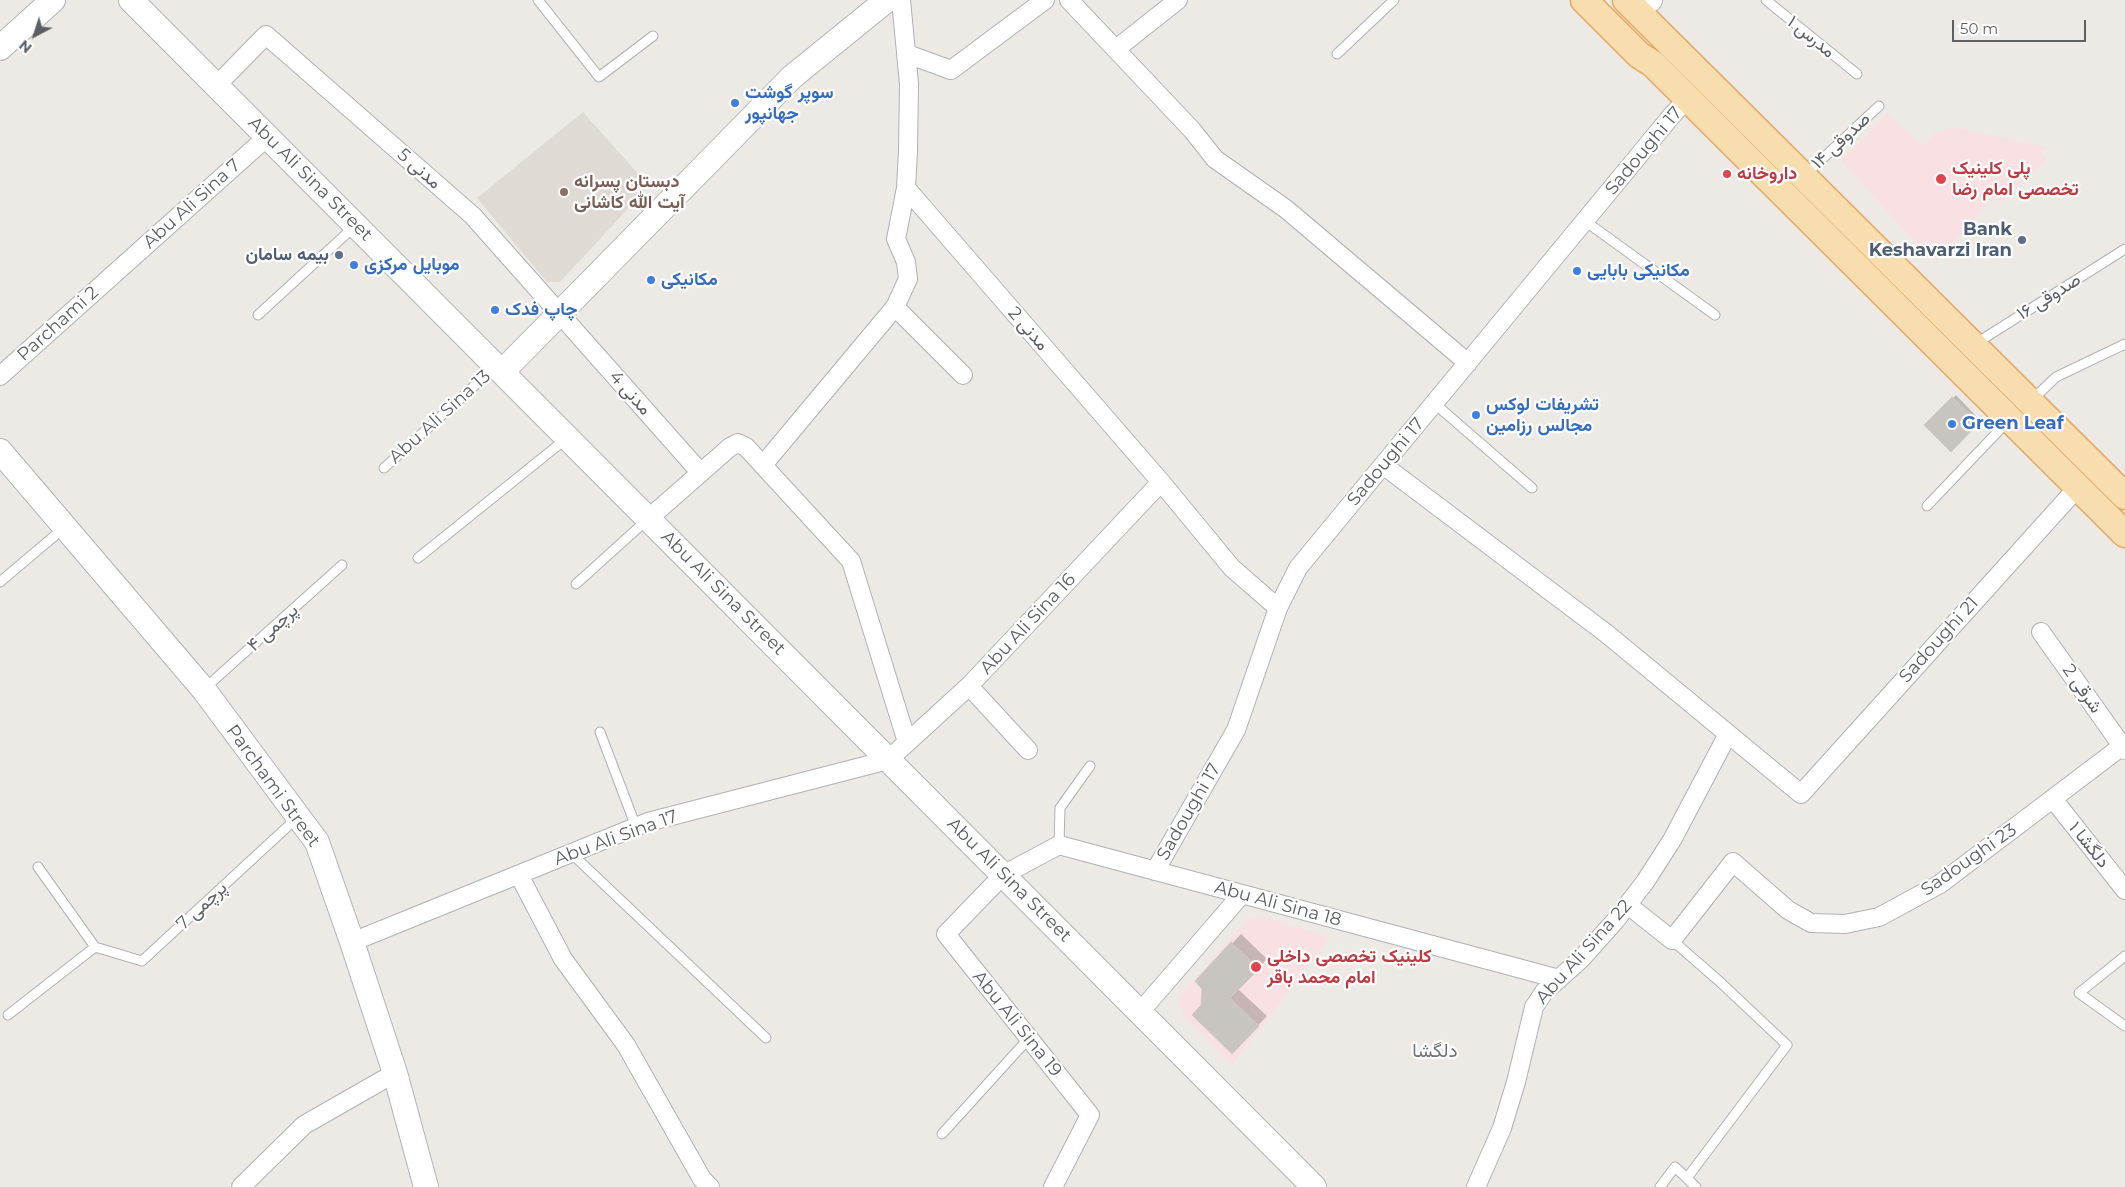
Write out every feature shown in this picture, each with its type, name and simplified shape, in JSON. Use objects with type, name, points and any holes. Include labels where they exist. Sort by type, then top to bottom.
[{"type":"main road","points":[[0,48],[53,0]]},
{"type":"main road","name":"Abu Ali Sina Street","points":[[131,0],[1314,1187]]},
{"type":"main road","points":[[499,369],[560,314],[792,77],[887,0]]},
{"type":"main road","points":[[1584,0],[1640,55],[1653,64],[2125,534]]},
{"type":"main road","points":[[1598,0],[1636,2],[1804,177],[2125,496]]},
{"type":"main road","points":[[1636,2],[1642,44],[1646,48],[1653,64]]},
{"type":"main road","name":"Parchami Street","points":[[0,451],[204,690],[317,842],[352,942],[394,1073],[426,1187]]},
{"type":"street","points":[[762,465],[895,307],[908,279],[906,262],[896,239],[906,188],[909,117],[907,54],[901,0]]},
{"type":"street","points":[[907,54],[951,70],[1045,0]]},
{"type":"street","points":[[1069,0],[1192,130],[1215,159],[1286,209],[1468,362]]},
{"type":"street","points":[[1116,49],[1178,0]]},
{"type":"street","name":"مدنی 5","points":[[217,86],[266,35],[473,216],[560,314]]},
{"type":"street","name":"Sadoughi 17","points":[[1156,870],[1236,730],[1278,608],[1298,568],[1673,114],[1688,100]]},
{"type":"street","name":"Abu Ali Sina 7","points":[[116,272],[267,137]]},
{"type":"street","name":"مدنی 2","points":[[906,188],[1161,482],[1232,568],[1278,608]]},
{"type":"street","name":"Parchami 2","points":[[0,376],[116,272]]},
{"type":"street","points":[[895,307],[963,375]]},
{"type":"street","name":"مدنی 4","points":[[560,314],[700,472]]},
{"type":"street","points":[[648,519],[730,447],[738,443],[746,448],[851,561],[907,742]]},
{"type":"street","points":[[1384,465],[1607,634],[1728,734]]},
{"type":"street","name":"Abu Ali Sina 16","points":[[888,760],[969,686],[1161,482]]},
{"type":"street","name":"Sadoughi 21","points":[[1728,734],[1801,794],[2078,487]]},
{"type":"street","name":"شرقی 2","points":[[2041,632],[2124,747]]},
{"type":"street","points":[[969,686],[1028,750]]},
{"type":"street","name":"Abu Ali Sina 22","points":[[1476,1187],[1502,1128],[1516,1082],[1534,1007],[1544,992],[1581,959],[1628,905],[1645,882],[1672,840],[1728,734]]},
{"type":"street","name":"Sadoughi 23","points":[[1672,940],[1733,862],[1788,910],[1811,923],[1845,924],[1879,917],[1940,884],[2124,747]]},
{"type":"street","name":"Abu Ali Sina 17","points":[[352,942],[636,827],[888,760]]},
{"type":"street","name":"دلگشا ۱","points":[[2052,799],[2125,890]]},
{"type":"street","points":[[1003,874],[1059,845]]},
{"type":"street","name":"Abu Ali Sina 18","points":[[1059,845],[1560,979]]},
{"type":"street","name":"Abu Ali Sina 19","points":[[1003,874],[946,934],[1090,1115],[1053,1187]]},
{"type":"street","points":[[519,875],[563,959],[626,1045],[702,1179],[710,1187]]},
{"type":"street","points":[[1140,1012],[1242,894]]},
{"type":"street","points":[[1628,905],[1672,940]]},
{"type":"street","points":[[241,1187],[304,1125],[394,1073]]},
{"type":"lane","points":[[538,0],[599,77],[653,36]]},
{"type":"lane","points":[[1337,54],[1394,0]]},
{"type":"lane","name":"مدرس ۱","points":[[1766,0],[1857,74]]},
{"type":"lane","name":"صدوقی ۱۴","points":[[1804,177],[1879,106]]},
{"type":"lane","points":[[1585,221],[1715,315]]},
{"type":"lane","points":[[258,316],[356,225]]},
{"type":"lane","name":"صدوقی ۱۶","points":[[1973,345],[2125,249]]},
{"type":"lane","points":[[2030,402],[2056,377],[2125,344]]},
{"type":"lane","name":"Abu Ali Sina 13","points":[[384,468],[499,369]]},
{"type":"lane","points":[[1434,404],[1532,488]]},
{"type":"lane","points":[[1927,506],[2010,419]]},
{"type":"lane","points":[[418,558],[568,438]]},
{"type":"lane","points":[[576,584],[648,519]]},
{"type":"lane","points":[[0,582],[65,527]]},
{"type":"lane","name":"پرچمی ۴","points":[[204,690],[342,566]]},
{"type":"lane","points":[[600,732],[636,827]]},
{"type":"lane","points":[[1059,845],[1060,808],[1090,766]]},
{"type":"lane","name":"پرچمی 7","points":[[95,947],[142,961],[298,817]]},
{"type":"lane","points":[[572,853],[766,1038]]},
{"type":"lane","points":[[8,1015],[95,947],[38,868]]},
{"type":"lane","points":[[1672,940],[1719,980],[1787,1045],[1687,1178]]},
{"type":"lane","points":[[2125,956],[2079,993],[2125,1026]]},
{"type":"lane","points":[[942,1134],[1029,1038]]},
{"type":"lane","points":[[1660,1187],[1676,1167],[1696,1187]]},
{"type":"shaded area","name":"دبستان پسرانه آیت الله کاشانی","points":[[583,112],[649,186],[560,282],[547,282],[477,198]]},
{"type":"shaded area","name":"پلی کلینیک تخصصی امام رضا","points":[[1888,114],[1923,146],[1934,134],[1953,127],[2046,147],[2041,152],[2047,159],[2000,203],[1994,197],[1935,263],[1841,161]]},
{"type":"shaded area","name":"کلینیک تخصصی داخلی امام محمد باقر","points":[[1260,916],[1330,937],[1232,1065],[1182,1014],[1179,998],[1248,919]]},
{"type":"building","name":"Green Leaf","points":[[1952,397],[1979,423],[1951,452],[1924,425]]},
{"type":"building","points":[[1231,942],[1259,969],[1230,998],[1259,1026],[1232,1054],[1192,1015],[1201,1005],[1202,989],[1195,981]]},
{"type":"place","name":"سوپر گوشت جهانپور","points":[[735,103]]},
{"type":"place","name":"داروخانه","points":[[1727,174]]},
{"type":"place","name":"پلی کلینیک تخصصی امام رضا","points":[[1941,179]]},
{"type":"place","name":"دبستان پسرانه آیت الله کاشانی","points":[[564,192]]},
{"type":"place","name":"Bank Keshavarzi Iran","points":[[2022,240]]},
{"type":"place","name":"بیمه سامان","points":[[339,255]]},
{"type":"place","name":"موبایل مرکزی","points":[[354,265]]},
{"type":"place","name":"مکانیکی بابایی","points":[[1577,271]]},
{"type":"place","name":"مکانیکی","points":[[651,280]]},
{"type":"place","name":"چاپ فدک","points":[[495,310]]},
{"type":"place","name":"تشریفات لوکس مجالس رزامین","points":[[1476,415]]},
{"type":"place","name":"Green Leaf","points":[[1952,424]]},
{"type":"place","name":"کلینیک تخصصی داخلی امام محمد باقر","points":[[1256,967]]},
{"type":"district","name":"دلگشا","points":[[1435,1051]]}]
